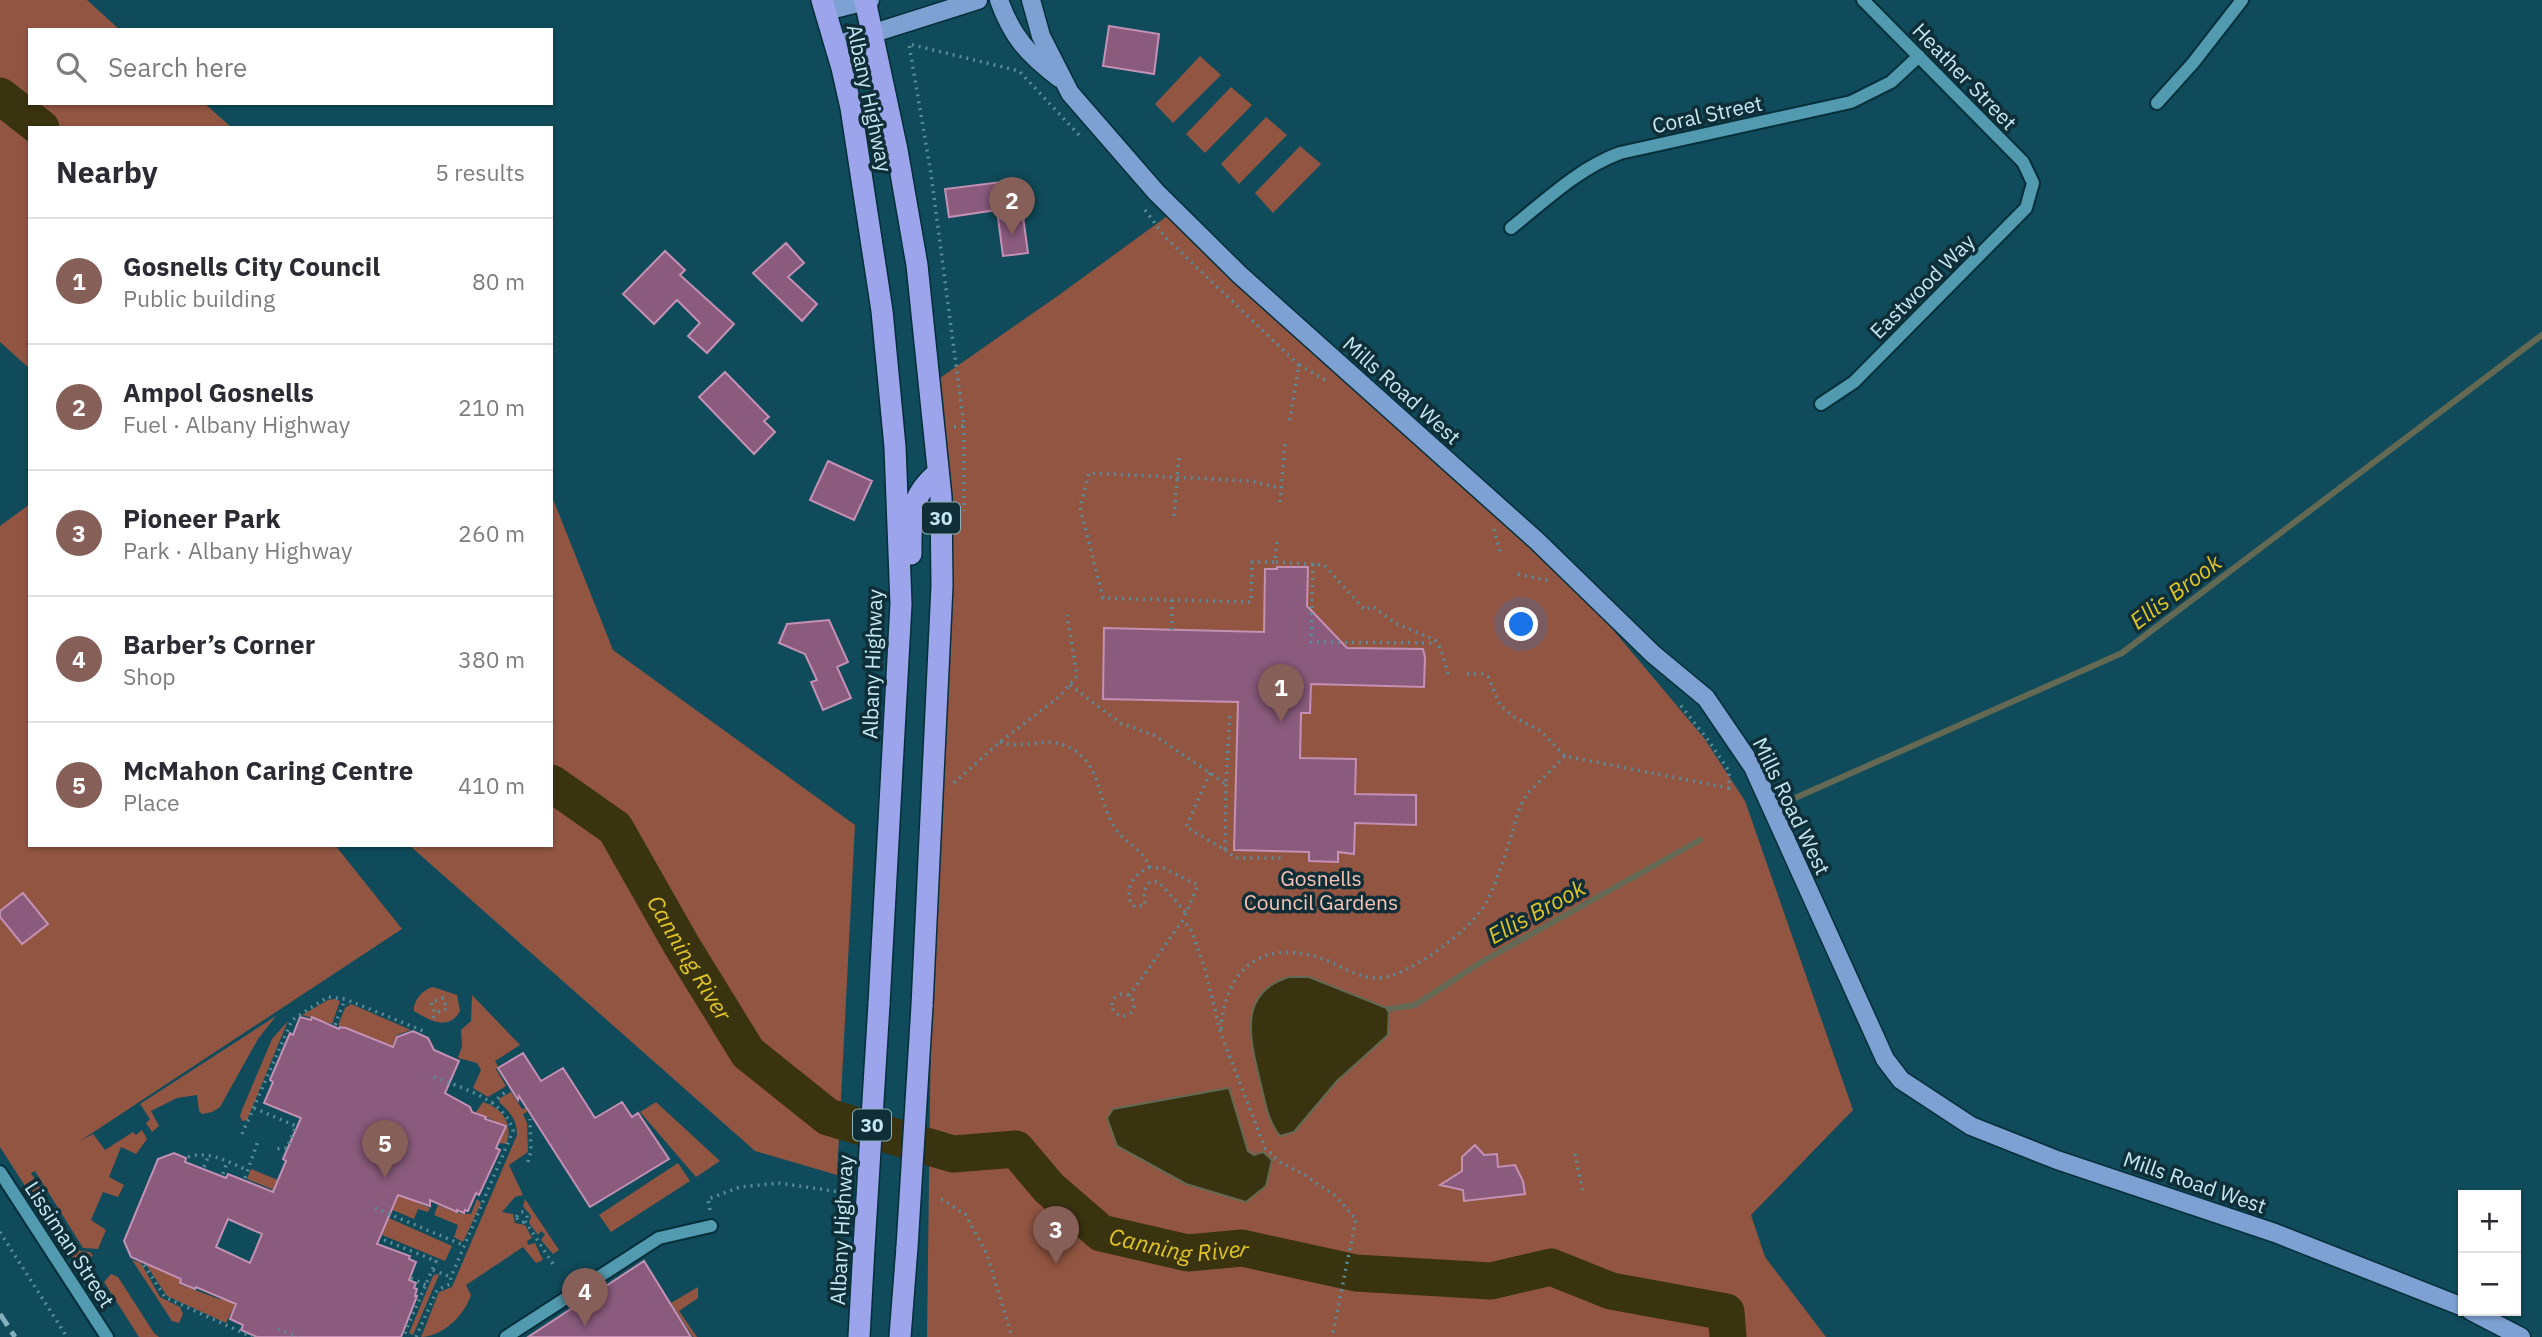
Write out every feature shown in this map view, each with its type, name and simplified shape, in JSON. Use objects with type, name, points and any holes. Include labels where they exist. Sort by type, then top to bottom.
[{"type":"highway","name":"Albany Highway","points":[[866,1],[897,150],[917,265],[938,473],[942,586],[922,1006],[900,1337]]},
{"type":"highway","name":"Albany Highway","points":[[824,5],[851,108],[888,362],[895,447],[901,604],[859,1337]]},
{"type":"highway","points":[[896,687],[910,637],[911,537],[915,498],[924,484],[938,473]]},
{"type":"main road","points":[[836,45],[978,0]]},
{"type":"main road","name":"Mills Road West","points":[[999,0],[1006,22],[1017,40],[1031,56],[1062,80]]},
{"type":"main road","name":"Mills Road West","points":[[1031,0],[1041,36],[1062,80],[1086,113],[1156,192],[1240,275],[1537,541],[1653,654],[1706,698],[1753,767],[1885,1059],[1901,1080],[1971,1126],[2057,1160],[2275,1233],[2458,1305]]},
{"type":"main road","points":[[824,5],[866,1]]},
{"type":"main road","points":[[2481,1316],[2521,1337]]},
{"type":"street","name":"Heather Street","points":[[1863,0],[2023,162],[2033,183]]},
{"type":"street","points":[[2157,103],[2193,63],[2242,0]]},
{"type":"street","name":"Coral Street","points":[[1511,228],[1600,160],[1620,153],[1851,102],[1891,82],[1919,56]]},
{"type":"street","name":"Eastwood Way","points":[[1821,404],[1854,382],[2026,208],[2033,183]]},
{"type":"street","name":"Lissiman Street","points":[[0,1172],[107,1337]]},
{"type":"street","points":[[506,1337],[659,1238],[712,1226]]},
{"type":"path","points":[[909,44],[1019,71],[1086,143]]},
{"type":"path","points":[[1144,208],[1166,238],[1299,365],[1289,424]]},
{"type":"path","points":[[1280,502],[1285,444]]},
{"type":"path","points":[[1174,516],[1179,457]]},
{"type":"path","points":[[1280,488],[1251,481],[1088,473],[1080,507],[1103,598],[1251,602],[1252,562],[1324,565],[1365,610],[1372,606],[1395,623],[1435,639],[1441,649],[1448,674]]},
{"type":"path","points":[[1275,562],[1277,542]]},
{"type":"path","points":[[1313,565],[1311,642],[1430,643],[1435,639]]},
{"type":"path","points":[[1518,574],[1550,581]]},
{"type":"path","points":[[1172,600],[1172,629]]},
{"type":"path","points":[[948,789],[1000,742],[1059,697],[1077,676],[1068,615]]},
{"type":"path","points":[[1467,674],[1482,674],[1488,677],[1500,705],[1514,717],[1541,731],[1565,756],[1729,789],[1729,771],[1709,740],[1672,696]]},
{"type":"path","points":[[1069,685],[1120,723],[1154,735],[1226,784]]},
{"type":"path","points":[[1225,850],[1230,711]]},
{"type":"path","points":[[1000,742],[1020,747],[1055,742],[1087,759],[1112,824],[1125,840],[1143,853],[1149,867]]},
{"type":"path","points":[[1221,1034],[1222,1012],[1241,972],[1258,958],[1270,953],[1282,951],[1317,957],[1357,975],[1377,978],[1399,974],[1443,947],[1463,930],[1487,903],[1520,806],[1528,793],[1565,756]]},
{"type":"path","points":[[1210,773],[1185,827],[1236,858],[1281,858]]},
{"type":"path","points":[[1129,996],[1183,920],[1198,886],[1163,868],[1149,867],[1134,877],[1129,897],[1135,907],[1145,905],[1144,891],[1149,883],[1154,881],[1160,883],[1186,913]]},
{"type":"path","points":[[1183,920],[1192,931],[1221,1034],[1265,1148],[1280,1162],[1305,1175],[1346,1205],[1356,1219],[1332,1337]]},
{"type":"path","points":[[1129,996],[1134,1004],[1132,1012],[1124,1016],[1117,1014],[1112,1004],[1115,998],[1129,996]]},
{"type":"path","points":[[242,1134],[292,1020],[328,997],[345,999],[426,1032]]},
{"type":"path","points":[[433,1018],[435,1013],[431,1002],[443,998],[447,1009],[435,1013]]},
{"type":"path","points":[[335,1025],[345,999]]},
{"type":"path","points":[[416,1337],[437,1290],[450,1284],[513,1132],[511,1122],[503,1111],[492,1103],[429,1075]]},
{"type":"path","points":[[492,1103],[509,1090]]},
{"type":"path","points":[[254,1108],[296,1126],[287,1148],[276,1149]]},
{"type":"path","points":[[528,1163],[531,1151],[530,1119]]},
{"type":"path","points":[[245,1178],[258,1141]]},
{"type":"path","points":[[188,1157],[209,1154],[247,1170]]},
{"type":"path","points":[[204,1167],[209,1154]]},
{"type":"path","points":[[1576,1154],[1583,1193]]},
{"type":"path","points":[[223,1174],[227,1162]]},
{"type":"path","points":[[712,1226],[708,1199],[740,1186],[778,1183],[852,1194]]},
{"type":"path","points":[[941,1199],[965,1214],[987,1254],[1012,1337]]},
{"type":"path","points":[[375,1208],[465,1246]]},
{"type":"path","points":[[525,1221],[553,1264]]},
{"type":"path","points":[[0,1232],[67,1337]]},
{"type":"path","points":[[384,1240],[436,1261],[403,1337]]},
{"type":"path","points":[[144,1265],[164,1297],[242,1335],[252,1337]]},
{"type":"path","points":[[433,1270],[451,1277]]},
{"type":"path","points":[[411,1278],[426,1285]]},
{"type":"path","points":[[278,1329],[298,1337]]},
{"type":"green space","points":[[0,0],[87,0],[118,28],[28,28],[28,105],[206,105],[230,126],[28,126],[28,367],[0,342]]},
{"type":"green space","points":[[1200,56],[1221,75],[1173,123],[1155,104]]},
{"type":"green space","points":[[1231,87],[1252,105],[1205,153],[1186,134]]},
{"type":"green space","points":[[1266,117],[1287,135],[1239,184],[1221,164]]},
{"type":"green space","points":[[1300,146],[1321,164],[1273,213],[1255,193]]},
{"type":"green space","name":"Gosnells Council Gardens","points":[[1170,214],[1567,575],[1704,738],[1745,801],[1853,1110],[1751,1215],[1765,1257],[1826,1337],[927,1337],[938,473],[930,385]]},
{"type":"green space","points":[[553,499],[613,650],[855,825],[837,1175],[755,1151],[411,847],[553,847]]},
{"type":"green space","points":[[28,505],[28,847],[337,847],[402,929],[80,1141],[93,1134],[105,1150],[133,1132],[136,1135],[142,1130],[147,1139],[136,1154],[121,1147],[109,1177],[124,1185],[118,1197],[103,1192],[91,1220],[106,1230],[98,1249],[83,1248],[35,1171],[31,1173],[80,1251],[90,1252],[93,1256],[81,1262],[70,1256],[0,1147],[0,526]]},
{"type":"green space","points":[[433,987],[457,995],[460,1011],[450,1021],[433,1021],[414,1011],[419,996]]},
{"type":"green space","points":[[472,995],[520,1045],[495,1061],[498,1066],[496,1069],[506,1086],[488,1097],[473,1088],[481,1070],[477,1063],[458,1058],[462,1046],[461,1030],[471,1021]]},
{"type":"green space","points":[[328,1000],[340,1001],[332,1024],[302,1015]]},
{"type":"green space","points":[[351,1004],[411,1030],[397,1035],[392,1046],[338,1025],[345,1008]]},
{"type":"green space","points":[[276,1016],[258,1039],[220,1107],[202,1114],[199,1111],[197,1095],[177,1098],[151,1111],[159,1126],[152,1132],[146,1123],[150,1119],[140,1104]]},
{"type":"green space","points":[[288,1021],[247,1120],[242,1121],[242,1110],[272,1039]]},
{"type":"green space","points":[[511,1092],[522,1109],[526,1108],[527,1112],[523,1114],[527,1123],[528,1152],[509,1165],[523,1195],[515,1197],[502,1212],[513,1214],[515,1223],[525,1225],[532,1238],[527,1241],[528,1245],[535,1243],[543,1260],[536,1263],[523,1247],[466,1285],[471,1295],[464,1310],[452,1324],[437,1333],[421,1337],[439,1292],[452,1287],[517,1135],[512,1117],[499,1102],[500,1098]]},
{"type":"green space","points":[[483,1102],[496,1108],[505,1118],[509,1130],[506,1144],[499,1143],[505,1129],[476,1112]]},
{"type":"green space","points":[[656,1102],[720,1161],[696,1177],[640,1112]]},
{"type":"green space","points":[[678,1163],[690,1181],[611,1232],[599,1215]]},
{"type":"green space","points":[[251,1169],[278,1180],[274,1190],[247,1179]]},
{"type":"green space","points":[[380,1187],[430,1208],[428,1212],[418,1209],[414,1219],[376,1203]]},
{"type":"green space","points":[[477,1199],[481,1203],[463,1242],[454,1237],[458,1225],[434,1215],[438,1205],[457,1213],[471,1214]]},
{"type":"green space","points":[[525,1199],[559,1250],[553,1254],[541,1240],[545,1234],[541,1231],[538,1235],[529,1223],[531,1216],[523,1206]]},
{"type":"green space","points":[[373,1211],[452,1246],[445,1261],[382,1235],[387,1220],[372,1214]]},
{"type":"green space","points":[[132,1260],[141,1263],[160,1297],[180,1307],[183,1314],[179,1323],[172,1321]]},
{"type":"green space","points":[[145,1263],[164,1267],[162,1272],[181,1277],[179,1284],[219,1299],[237,1300],[226,1323],[167,1296]]},
{"type":"green space","points":[[111,1274],[118,1277],[159,1337],[139,1337],[104,1282]]},
{"type":"green space","points":[[439,1275],[413,1335],[409,1333],[433,1276]]},
{"type":"green space","points":[[698,1287],[698,1298],[679,1311],[697,1337],[693,1337],[671,1303]]},
{"type":"shaded area","points":[[1289,977],[1309,977],[1389,1009],[1388,1035],[1337,1081],[1294,1132],[1280,1136],[1265,1103],[1253,1049],[1251,1019],[1261,994],[1272,984]]},
{"type":"shaded area","points":[[1229,1088],[1248,1151],[1254,1155],[1263,1152],[1272,1160],[1266,1186],[1246,1202],[1186,1184],[1117,1146],[1107,1118],[1113,1109]]},
{"type":"building","points":[[1109,26],[1159,34],[1154,74],[1103,66]]},
{"type":"building","points":[[1018,180],[1028,253],[1003,256],[997,210],[949,217],[945,189]]},
{"type":"building","points":[[786,243],[804,263],[788,277],[817,304],[802,321],[753,273]]},
{"type":"building","points":[[665,251],[685,270],[680,275],[734,324],[707,353],[688,336],[700,323],[677,300],[654,324],[623,294]]},
{"type":"building","points":[[725,372],[769,417],[764,421],[775,432],[754,454],[699,397]]},
{"type":"building","points":[[828,461],[872,481],[854,520],[810,500]]},
{"type":"building","points":[[1308,567],[1307,606],[1347,648],[1423,649],[1425,657],[1424,687],[1311,684],[1310,713],[1301,713],[1300,758],[1356,759],[1355,794],[1416,795],[1416,825],[1355,823],[1354,854],[1338,852],[1338,862],[1309,861],[1309,852],[1234,850],[1238,702],[1103,699],[1104,628],[1264,632],[1265,569]]},
{"type":"building","points":[[829,620],[848,662],[837,667],[851,698],[823,710],[811,682],[817,680],[805,654],[779,643],[787,624]]},
{"type":"building","points":[[23,893],[48,924],[22,944],[0,917],[0,911]]},
{"type":"building","points":[[300,1017],[311,1020],[312,1017],[393,1047],[397,1037],[413,1031],[428,1038],[434,1050],[459,1061],[445,1093],[470,1107],[472,1112],[506,1126],[496,1148],[500,1150],[479,1195],[476,1193],[468,1211],[457,1212],[430,1200],[430,1206],[398,1195],[377,1244],[410,1256],[409,1259],[416,1262],[409,1280],[416,1283],[414,1288],[417,1289],[417,1296],[401,1337],[257,1337],[241,1330],[243,1325],[230,1319],[236,1304],[180,1283],[181,1279],[131,1257],[124,1241],[158,1159],[174,1153],[186,1158],[185,1162],[226,1178],[228,1174],[273,1192],[286,1161],[283,1159],[301,1118],[264,1103],[273,1082],[270,1080],[290,1033],[293,1035]],"holes":[[[228,1219],[262,1234],[250,1263],[216,1247]]]},
{"type":"building","points":[[523,1053],[541,1081],[563,1068],[595,1118],[622,1102],[632,1117],[638,1113],[669,1159],[590,1207],[498,1068]]},
{"type":"building","points":[[1475,1145],[1484,1155],[1497,1154],[1498,1167],[1515,1165],[1523,1181],[1525,1194],[1464,1201],[1463,1190],[1440,1185],[1462,1171],[1462,1157]]},
{"type":"building","points":[[644,1261],[691,1337],[528,1337]]},
{"type":"waterway","name":"Canning River","points":[[0,96],[38,126]]},
{"type":"waterway","name":"Ellis Brook","points":[[1786,802],[2122,653],[2542,335]]},
{"type":"waterway","name":"Canning River","points":[[553,784],[615,828],[682,946],[748,1053],[828,1117],[953,1154],[1016,1149],[1049,1188],[1101,1233],[1188,1253],[1242,1248],[1356,1273],[1491,1281],[1551,1267],[1611,1291],[1726,1312],[1728,1337]]},
{"type":"waterway","name":"Ellis Brook","points":[[1389,1009],[1415,1005],[1483,961],[1700,840]]},
{"type":"railway","points":[[0,1314],[15,1337]]},
{"type":"place","name":"Ampol Gosnells","points":[[1012,235]]},
{"type":"place","name":"Gosnells City Council","points":[[1281,722]]},
{"type":"place","name":"McMahon Caring Centre","points":[[385,1178]]},
{"type":"place","name":"Pioneer Park","points":[[1056,1264]]},
{"type":"place","name":"Barber’s Corner","points":[[585,1326]]}]
